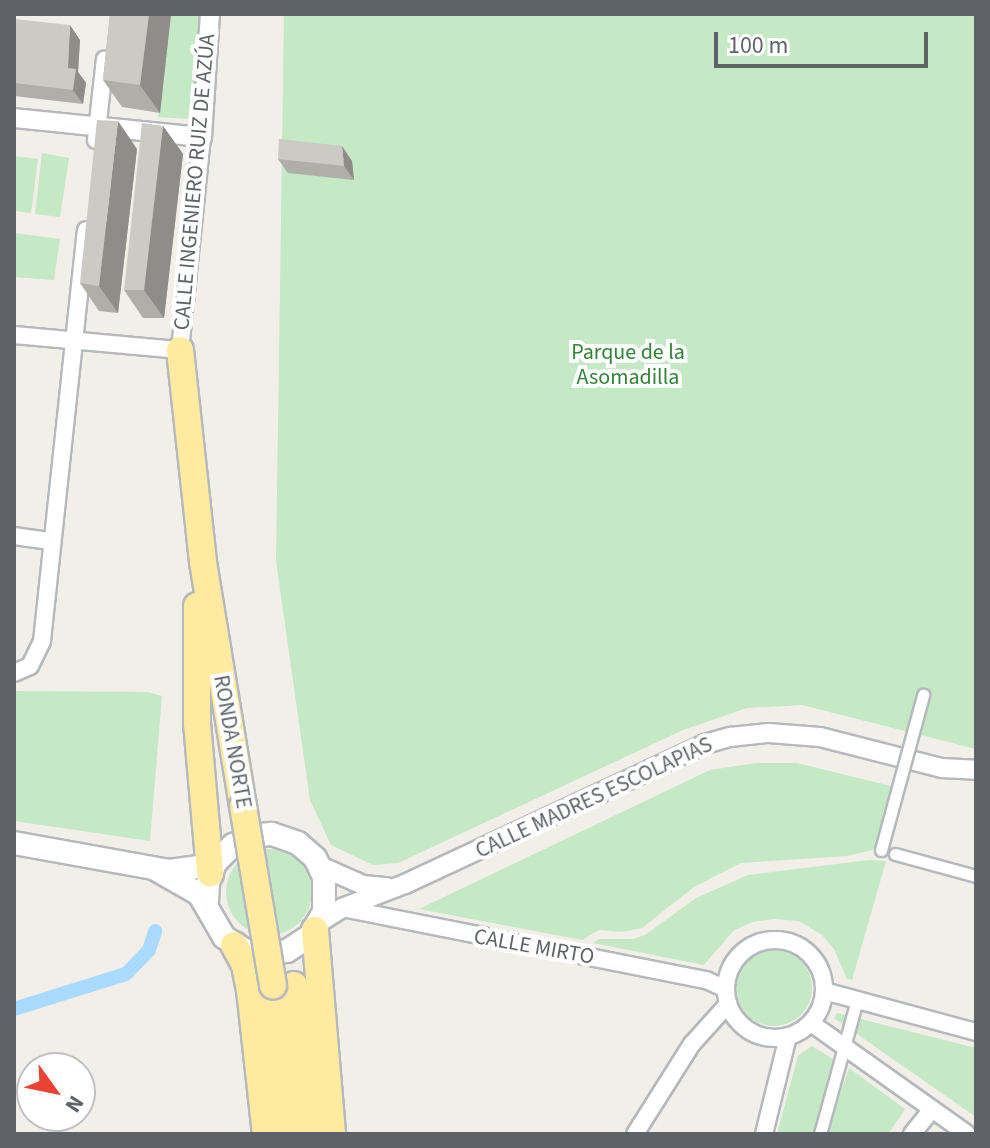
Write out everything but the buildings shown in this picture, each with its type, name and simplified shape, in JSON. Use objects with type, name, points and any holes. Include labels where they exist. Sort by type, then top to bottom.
[{"type":"highway","name":"RONDA NORTE","points":[[180,350],[203,562],[243,806],[283,985],[310,1134]]},
{"type":"highway","points":[[203,562],[197,597],[197,723],[214,863]]},
{"type":"highway","points":[[318,926],[332,1134]]},
{"type":"highway","points":[[234,945],[245,965],[250,990],[266,1134]]},
{"type":"highway","name":"RONDA NORTE","points":[[283,985],[288,1134]]},
{"type":"main road","points":[[14,843],[155,869],[190,870],[214,863],[245,838],[272,834],[298,843],[320,866],[326,900],[318,926],[299,945],[273,954],[259,954],[234,945],[216,927],[207,905],[193,888],[155,869]]},
{"type":"main road","points":[[207,905],[214,863]]},
{"type":"street","name":"CALLE INGENIERO RUIZ DE AZÚA","points":[[180,350],[202,137],[210,14]]},
{"type":"street","points":[[94,156],[107,42]]},
{"type":"street","points":[[14,118],[202,137]]},
{"type":"street","points":[[14,673],[30,666],[42,641],[87,217]]},
{"type":"street","points":[[14,335],[180,350]]},
{"type":"street","points":[[14,536],[51,541]]},
{"type":"street","points":[[881,850],[923,695]]},
{"type":"street","name":"CALLE MADRES ESCOLAPIAS","points":[[318,926],[342,908],[405,884],[705,744],[730,737],[780,733],[820,737],[928,765],[976,770]]},
{"type":"street","points":[[895,854],[976,876]]},
{"type":"street","name":"CALLE MADRES ESCOLAPIAS","points":[[320,866],[373,888],[405,884]]},
{"type":"street","name":"CALLE MIRTO","points":[[342,908],[706,980],[727,997]]},
{"type":"street","points":[[769,940],[783,940],[809,953],[823,977],[824,991],[820,1008],[811,1023],[788,1036],[773,1038],[745,1029],[727,997],[728,975],[743,951],[769,940]]},
{"type":"street","points":[[824,991],[976,1032]]},
{"type":"street","points":[[635,1134],[692,1044],[727,997]]},
{"type":"street","points":[[820,1134],[857,1000]]},
{"type":"street","points":[[811,1023],[967,1134]]},
{"type":"street","points":[[764,1134],[788,1036]]},
{"type":"street","points":[[912,1134],[932,1109]]},
{"type":"green space","points":[[171,14],[203,14],[191,119],[158,117]]},
{"type":"green space","name":"Parque de la Asomadilla","points":[[284,14],[976,14],[976,749],[802,705],[747,708],[683,730],[398,863],[373,865],[331,845],[310,800],[276,561]]},
{"type":"green space","points":[[42,153],[69,158],[60,217],[35,214]]},
{"type":"green space","points":[[14,156],[38,159],[31,213],[14,211]]},
{"type":"green space","points":[[14,233],[60,239],[54,280],[14,277]]},
{"type":"green space","points":[[14,691],[148,692],[162,696],[150,841],[14,821]]},
{"type":"green space","points":[[756,763],[797,763],[891,786],[876,849],[847,856],[741,863],[694,887],[642,928],[622,932],[599,930],[582,940],[419,909],[710,770]]},
{"type":"green space","points":[[269,849],[293,856],[305,868],[312,892],[305,916],[293,928],[269,935],[245,928],[233,916],[226,892],[233,868],[245,856]]},
{"type":"green space","points":[[869,860],[886,861],[852,980],[847,979],[834,949],[822,935],[799,921],[774,919],[752,922],[733,931],[704,965],[593,943],[599,939],[633,939],[645,935],[696,898],[748,875]]},
{"type":"green space","points":[[774,950],[789,953],[801,961],[809,973],[812,988],[809,1003],[801,1015],[789,1023],[774,1026],[759,1023],[747,1015],[739,1003],[736,988],[739,973],[747,961],[759,953]]},
{"type":"green space","points":[[837,1013],[976,1048],[976,1117],[834,1018]]},
{"type":"green space","points":[[812,1046],[833,1059],[813,1134],[777,1134],[798,1056]]},
{"type":"green space","points":[[849,1068],[905,1109],[888,1134],[826,1134]]},
{"type":"waterway","points":[[14,1009],[126,974],[149,950],[155,931]]}]
